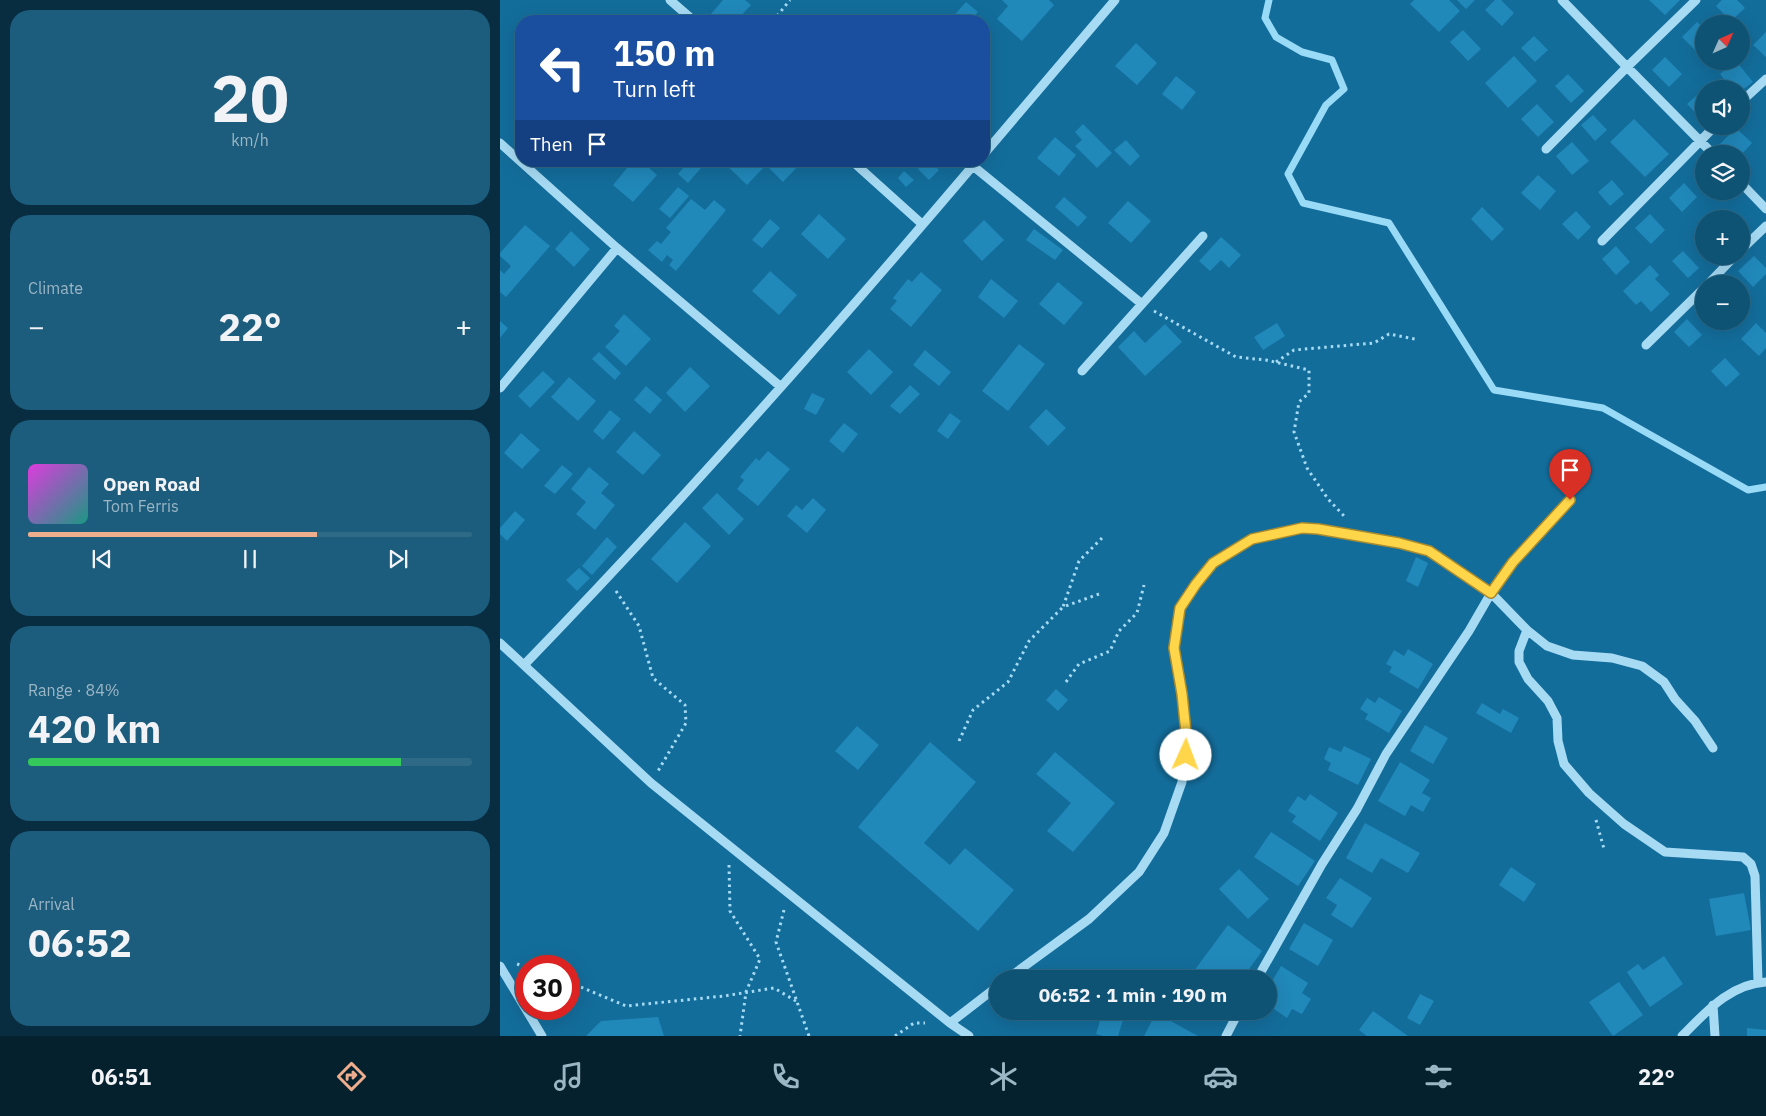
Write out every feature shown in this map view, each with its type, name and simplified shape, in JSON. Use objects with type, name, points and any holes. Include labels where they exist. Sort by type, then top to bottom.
[{"type":"street","points":[[670,0],[687,15]]},
{"type":"street","points":[[990,147],[1115,0]]},
{"type":"street","points":[[1562,0],[1705,145]]},
{"type":"street","points":[[1546,149],[1696,0]]},
{"type":"street","points":[[1750,94],[1766,79]]},
{"type":"street","points":[[1602,241],[1705,135]]},
{"type":"street","points":[[500,143],[515,156]]},
{"type":"street","points":[[527,167],[617,248],[781,387]]},
{"type":"street","points":[[859,167],[922,224]]},
{"type":"street","points":[[524,666],[608,578],[781,387],[972,167]]},
{"type":"street","points":[[979,167],[1142,304]]},
{"type":"street","points":[[1750,192],[1766,209]]},
{"type":"street","points":[[1750,241],[1766,226]]},
{"type":"street","points":[[1082,371],[1203,236]]},
{"type":"street","points":[[500,388],[617,248]]},
{"type":"street","points":[[1717,275],[1726,265]]},
{"type":"street","points":[[1646,345],[1695,297]]},
{"type":"street","points":[[1262,970],[1318,872],[1357,809],[1386,754],[1469,631],[1491,593],[1513,562],[1570,500]]},
{"type":"street","points":[[1019,970],[1089,919],[1139,872],[1164,833],[1182,782],[1187,742],[1182,694],[1174,648],[1180,608],[1213,563],[1252,539],[1302,528],[1318,529],[1361,535],[1429,551],[1491,593],[1527,630],[1547,646],[1573,655],[1612,658],[1642,666],[1664,682],[1676,700],[1695,721],[1713,748]]},
{"type":"street","points":[[1527,630],[1519,651],[1519,662],[1528,679],[1548,701],[1557,718],[1558,741],[1564,764],[1589,793],[1624,824],[1665,852],[1744,857],[1751,864],[1755,876],[1762,982],[1735,990],[1714,1005],[1682,1036]]},
{"type":"street","points":[[500,643],[651,783],[950,1023],[969,1036]]},
{"type":"street","points":[[500,966],[542,1036]]},
{"type":"street","points":[[950,1023],[989,993]]},
{"type":"street","points":[[1714,1005],[1715,1036]]},
{"type":"street","points":[[1226,1036],[1234,1020]]},
{"type":"path","points":[[778,15],[790,0]]},
{"type":"path","points":[[1142,304],[1236,357],[1276,362],[1309,370],[1309,393],[1299,402],[1294,432],[1306,468],[1361,535]]},
{"type":"path","points":[[1276,362],[1294,350],[1374,343],[1389,334],[1415,338]]},
{"type":"path","points":[[1064,607],[1079,561],[1102,538]]},
{"type":"path","points":[[608,578],[639,626],[653,678],[685,705],[686,723],[651,783]]},
{"type":"path","points":[[1066,682],[1079,664],[1110,652],[1119,631],[1137,613],[1144,585]]},
{"type":"path","points":[[959,741],[973,710],[1008,682],[1030,641],[1064,607],[1100,594]]},
{"type":"path","points":[[729,847],[730,911],[760,960],[746,992],[740,1036]]},
{"type":"path","points":[[789,893],[776,942],[809,1036]]},
{"type":"path","points":[[580,987],[626,1006],[724,996],[774,988],[796,1002]]},
{"type":"path","points":[[894,1036],[914,1023],[950,1023]]},
{"type":"building","points":[[723,0],[745,0],[751,5],[742,15],[711,14]]},
{"type":"building","points":[[1002,0],[1049,0],[1054,5],[1022,41],[997,19],[1008,6]]},
{"type":"building","points":[[1414,0],[1449,0],[1460,11],[1439,32],[1410,4]]},
{"type":"building","points":[[1457,0],[1475,0],[1466,9]]},
{"type":"building","points":[[1495,0],[1501,0],[1514,13],[1502,26],[1485,10]]},
{"type":"building","points":[[1649,0],[1680,0],[1665,15]]},
{"type":"building","points":[[1722,0],[1737,0],[1745,8],[1737,15],[1725,15],[1716,6]]},
{"type":"building","points":[[966,2],[978,12],[975,15],[954,15]]},
{"type":"building","points":[[1695,24],[1695,50],[1682,37]]},
{"type":"building","points":[[1463,30],[1481,49],[1468,61],[1450,42]]},
{"type":"building","points":[[1766,32],[1766,57],[1753,45]]},
{"type":"building","points":[[1534,36],[1548,50],[1535,62],[1521,48]]},
{"type":"building","points":[[1136,43],[1157,63],[1137,85],[1115,66]]},
{"type":"building","points":[[1514,56],[1537,81],[1508,108],[1485,83]]},
{"type":"building","points":[[1665,57],[1682,74],[1669,87],[1652,70]]},
{"type":"building","points":[[1725,70],[1743,70],[1753,82],[1750,84],[1750,80],[1725,80],[1720,74]]},
{"type":"building","points":[[1568,74],[1584,91],[1571,103],[1555,86]]},
{"type":"building","points":[[1176,76],[1196,92],[1182,110],[1162,94]]},
{"type":"building","points":[[1695,97],[1695,113],[1687,104]]},
{"type":"building","points":[[1537,104],[1554,122],[1538,137],[1521,119]]},
{"type":"building","points":[[1593,115],[1607,130],[1595,141],[1581,125]]},
{"type":"building","points":[[1634,119],[1669,154],[1645,177],[1610,142]]},
{"type":"building","points":[[1083,124],[1112,153],[1097,168],[1075,146],[1082,140],[1075,132]]},
{"type":"building","points":[[1729,135],[1743,135],[1752,143],[1750,145],[1720,144]]},
{"type":"building","points":[[1055,137],[1076,155],[1059,176],[1037,158]]},
{"type":"building","points":[[1126,140],[1140,156],[1130,166],[1114,150]]},
{"type":"building","points":[[1572,142],[1589,161],[1572,175],[1556,156]]},
{"type":"building","points":[[628,167],[648,167],[657,175],[633,202],[613,185]]},
{"type":"building","points":[[684,167],[702,167],[688,183],[678,174]]},
{"type":"building","points":[[728,167],[764,167],[747,185]]},
{"type":"building","points":[[768,167],[797,167],[783,182]]},
{"type":"building","points":[[920,167],[936,167],[939,170],[929,180],[918,169]]},
{"type":"building","points":[[904,171],[914,180],[906,187],[898,178]]},
{"type":"building","points":[[1538,175],[1556,191],[1540,210],[1521,193]]},
{"type":"building","points":[[1612,180],[1624,194],[1610,206],[1598,192]]},
{"type":"building","points":[[1684,183],[1695,195],[1695,199],[1682,212],[1669,198]]},
{"type":"building","points":[[678,187],[689,196],[670,218],[659,209]]},
{"type":"building","points":[[1064,197],[1087,217],[1078,227],[1055,207]]},
{"type":"building","points":[[691,199],[705,210],[714,200],[726,210],[676,271],[669,265],[673,260],[667,255],[662,262],[648,250],[657,241],[661,244],[671,232],[666,228]]},
{"type":"building","points":[[1128,201],[1151,221],[1131,243],[1108,223]]},
{"type":"building","points":[[1482,207],[1504,229],[1492,241],[1471,219]]},
{"type":"building","points":[[1576,211],[1591,227],[1578,240],[1562,224]]},
{"type":"building","points":[[819,214],[846,239],[828,259],[801,234]]},
{"type":"building","points":[[1650,214],[1665,230],[1651,244],[1635,228]]},
{"type":"building","points":[[770,219],[780,228],[762,248],[752,240]]},
{"type":"building","points":[[984,220],[1004,240],[982,261],[963,241]]},
{"type":"building","points":[[525,225],[550,246],[506,297],[500,292],[500,270],[504,274],[511,266],[500,256],[500,253]]},
{"type":"building","points":[[1034,229],[1063,250],[1055,260],[1026,240]]},
{"type":"building","points":[[571,231],[590,249],[574,267],[555,249]]},
{"type":"building","points":[[1221,237],[1241,255],[1229,268],[1221,260],[1210,271],[1199,261]]},
{"type":"building","points":[[1616,246],[1630,262],[1616,275],[1602,259]]},
{"type":"building","points":[[1683,251],[1699,268],[1688,278],[1672,261]]},
{"type":"building","points":[[1754,256],[1766,268],[1766,274],[1753,287],[1750,284],[1750,275],[1742,275],[1738,271],[1744,265],[1750,265],[1750,260]]},
{"type":"building","points":[[1650,265],[1659,275],[1655,279],[1670,294],[1651,312],[1641,301],[1636,305],[1623,291]]},
{"type":"building","points":[[770,271],[797,295],[779,315],[752,291]]},
{"type":"building","points":[[921,272],[942,290],[911,327],[890,309],[897,301],[893,298],[908,279],[912,282]]},
{"type":"building","points":[[991,279],[1018,301],[1004,318],[978,297]]},
{"type":"building","points":[[1058,282],[1083,303],[1064,325],[1039,304]]},
{"type":"building","points":[[624,314],[651,339],[626,366],[605,347],[620,331],[614,326]]},
{"type":"building","points":[[1687,319],[1695,330],[1702,335],[1689,347],[1674,332]]},
{"type":"building","points":[[500,321],[508,328],[500,338]]},
{"type":"building","points":[[1277,323],[1285,336],[1263,350],[1254,337]]},
{"type":"building","points":[[1756,323],[1766,333],[1766,348],[1759,356],[1741,339]]},
{"type":"building","points":[[1165,324],[1182,342],[1145,376],[1118,347],[1134,331],[1145,343]]},
{"type":"building","points":[[1019,344],[1045,364],[1008,411],[982,391]]},
{"type":"building","points":[[869,349],[893,372],[871,395],[847,372]]},
{"type":"building","points":[[925,350],[951,372],[939,386],[913,365]]},
{"type":"building","points":[[599,352],[621,373],[615,380],[592,359]]},
{"type":"building","points":[[1725,358],[1740,374],[1726,387],[1711,371]]},
{"type":"building","points":[[690,367],[710,386],[685,412],[666,393]]},
{"type":"building","points":[[543,371],[555,382],[530,408],[518,396]]},
{"type":"building","points":[[569,377],[596,401],[578,421],[551,397]]},
{"type":"building","points":[[910,385],[920,394],[900,414],[890,406]]},
{"type":"building","points":[[646,386],[662,400],[650,414],[634,400]]},
{"type":"building","points":[[812,393],[825,399],[816,415],[804,409]]},
{"type":"building","points":[[1046,409],[1066,428],[1048,446],[1029,427]]},
{"type":"building","points":[[610,410],[621,419],[603,440],[593,431]]},
{"type":"building","points":[[950,413],[961,421],[948,439],[937,431]]},
{"type":"building","points":[[844,423],[858,434],[843,453],[829,441]]},
{"type":"building","points":[[634,431],[661,455],[643,475],[616,452]]},
{"type":"building","points":[[521,433],[540,450],[522,469],[504,453]]},
{"type":"building","points":[[768,451],[790,469],[758,506],[737,489],[744,480],[740,477],[756,458],[759,461]]},
{"type":"building","points":[[562,465],[573,474],[555,494],[544,486]]},
{"type":"building","points":[[589,467],[609,484],[601,493],[615,505],[595,530],[576,514],[586,502],[571,489]]},
{"type":"building","points":[[717,493],[744,519],[729,535],[702,508]]},
{"type":"building","points":[[813,498],[826,510],[807,533],[787,516],[796,505],[802,510]]},
{"type":"building","points":[[515,511],[525,520],[507,541],[500,534],[500,528]]},
{"type":"building","points":[[685,522],[711,546],[677,583],[651,559]]},
{"type":"building","points":[[607,537],[617,547],[592,575],[582,566]]},
{"type":"building","points":[[1416,557],[1428,563],[1418,587],[1406,581]]},
{"type":"building","points":[[579,568],[590,578],[577,591],[566,580]]},
{"type":"building","points":[[1408,649],[1433,664],[1418,689],[1389,672],[1392,667],[1386,664],[1394,650],[1404,656]]},
{"type":"building","points":[[1056,689],[1068,700],[1058,711],[1046,700]]},
{"type":"building","points":[[1379,697],[1402,711],[1389,733],[1365,719],[1368,714],[1360,709],[1367,698],[1375,703]]},
{"type":"building","points":[[1482,703],[1500,714],[1503,709],[1519,718],[1511,733],[1476,713]]},
{"type":"building","points":[[1425,725],[1448,738],[1433,764],[1410,751]]},
{"type":"building","points":[[857,726],[879,745],[858,770],[835,751]]},
{"type":"building","points":[[930,742],[976,782],[924,843],[950,865],[965,848],[1014,890],[978,931],[858,827]]},
{"type":"building","points":[[1344,746],[1371,759],[1358,785],[1328,770],[1331,763],[1324,759],[1329,747],[1341,752]]},
{"type":"building","points":[[1055,752],[1115,803],[1073,852],[1047,831],[1071,803],[1036,774]]},
{"type":"building","points":[[1400,762],[1430,780],[1422,793],[1431,798],[1423,812],[1411,805],[1405,816],[1378,801]]},
{"type":"building","points":[[1310,794],[1338,813],[1320,841],[1292,822],[1296,816],[1288,811],[1298,796],[1305,801]]},
{"type":"building","points":[[1365,823],[1420,853],[1408,873],[1381,858],[1372,873],[1346,858]]},
{"type":"building","points":[[1271,832],[1315,861],[1298,886],[1254,857]]},
{"type":"building","points":[[1511,867],[1536,884],[1524,902],[1499,885]]},
{"type":"building","points":[[1239,869],[1269,899],[1248,919],[1219,889]]},
{"type":"building","points":[[1340,878],[1372,898],[1352,928],[1331,915],[1337,905],[1326,898]]},
{"type":"building","points":[[1744,893],[1751,930],[1716,936],[1709,899]]},
{"type":"building","points":[[1304,923],[1333,940],[1318,966],[1289,949]]},
{"type":"building","points":[[1228,925],[1262,951],[1248,970],[1195,970]]},
{"type":"building","points":[[1664,956],[1683,984],[1650,1007],[1627,972],[1638,964],[1643,970]]},
{"type":"building","points":[[1281,966],[1308,983],[1302,993],[1311,999],[1302,1014],[1292,1009],[1287,1018],[1277,1011],[1277,973]]},
{"type":"building","points":[[1619,982],[1643,1015],[1613,1036],[1589,1002]]},
{"type":"building","points":[[1420,994],[1434,1001],[1420,1025],[1407,1018]]},
{"type":"building","points":[[1373,1011],[1408,1036],[1367,1036],[1359,1030]]},
{"type":"building","points":[[658,1017],[664,1036],[586,1036],[601,1021]]},
{"type":"building","points":[[1100,1020],[1123,1020],[1118,1036],[1096,1034]]},
{"type":"building","points":[[1152,1020],[1169,1020],[1198,1036],[1144,1036]]},
{"type":"building","points":[[1747,1028],[1766,1030],[1766,1036],[1747,1036]]},
{"type":"waterway","points":[[1269,0],[1265,18],[1276,37],[1302,52],[1332,60],[1344,89],[1326,105],[1288,174],[1303,203],[1389,223],[1494,390],[1603,408],[1748,490],[1766,487]]},
{"type":"route","points":[[1186,755],[1187,742],[1182,694],[1174,648],[1180,608],[1213,563],[1252,539],[1302,528],[1338,531],[1429,551],[1466,578],[1491,593],[1513,562],[1570,500]]}]
